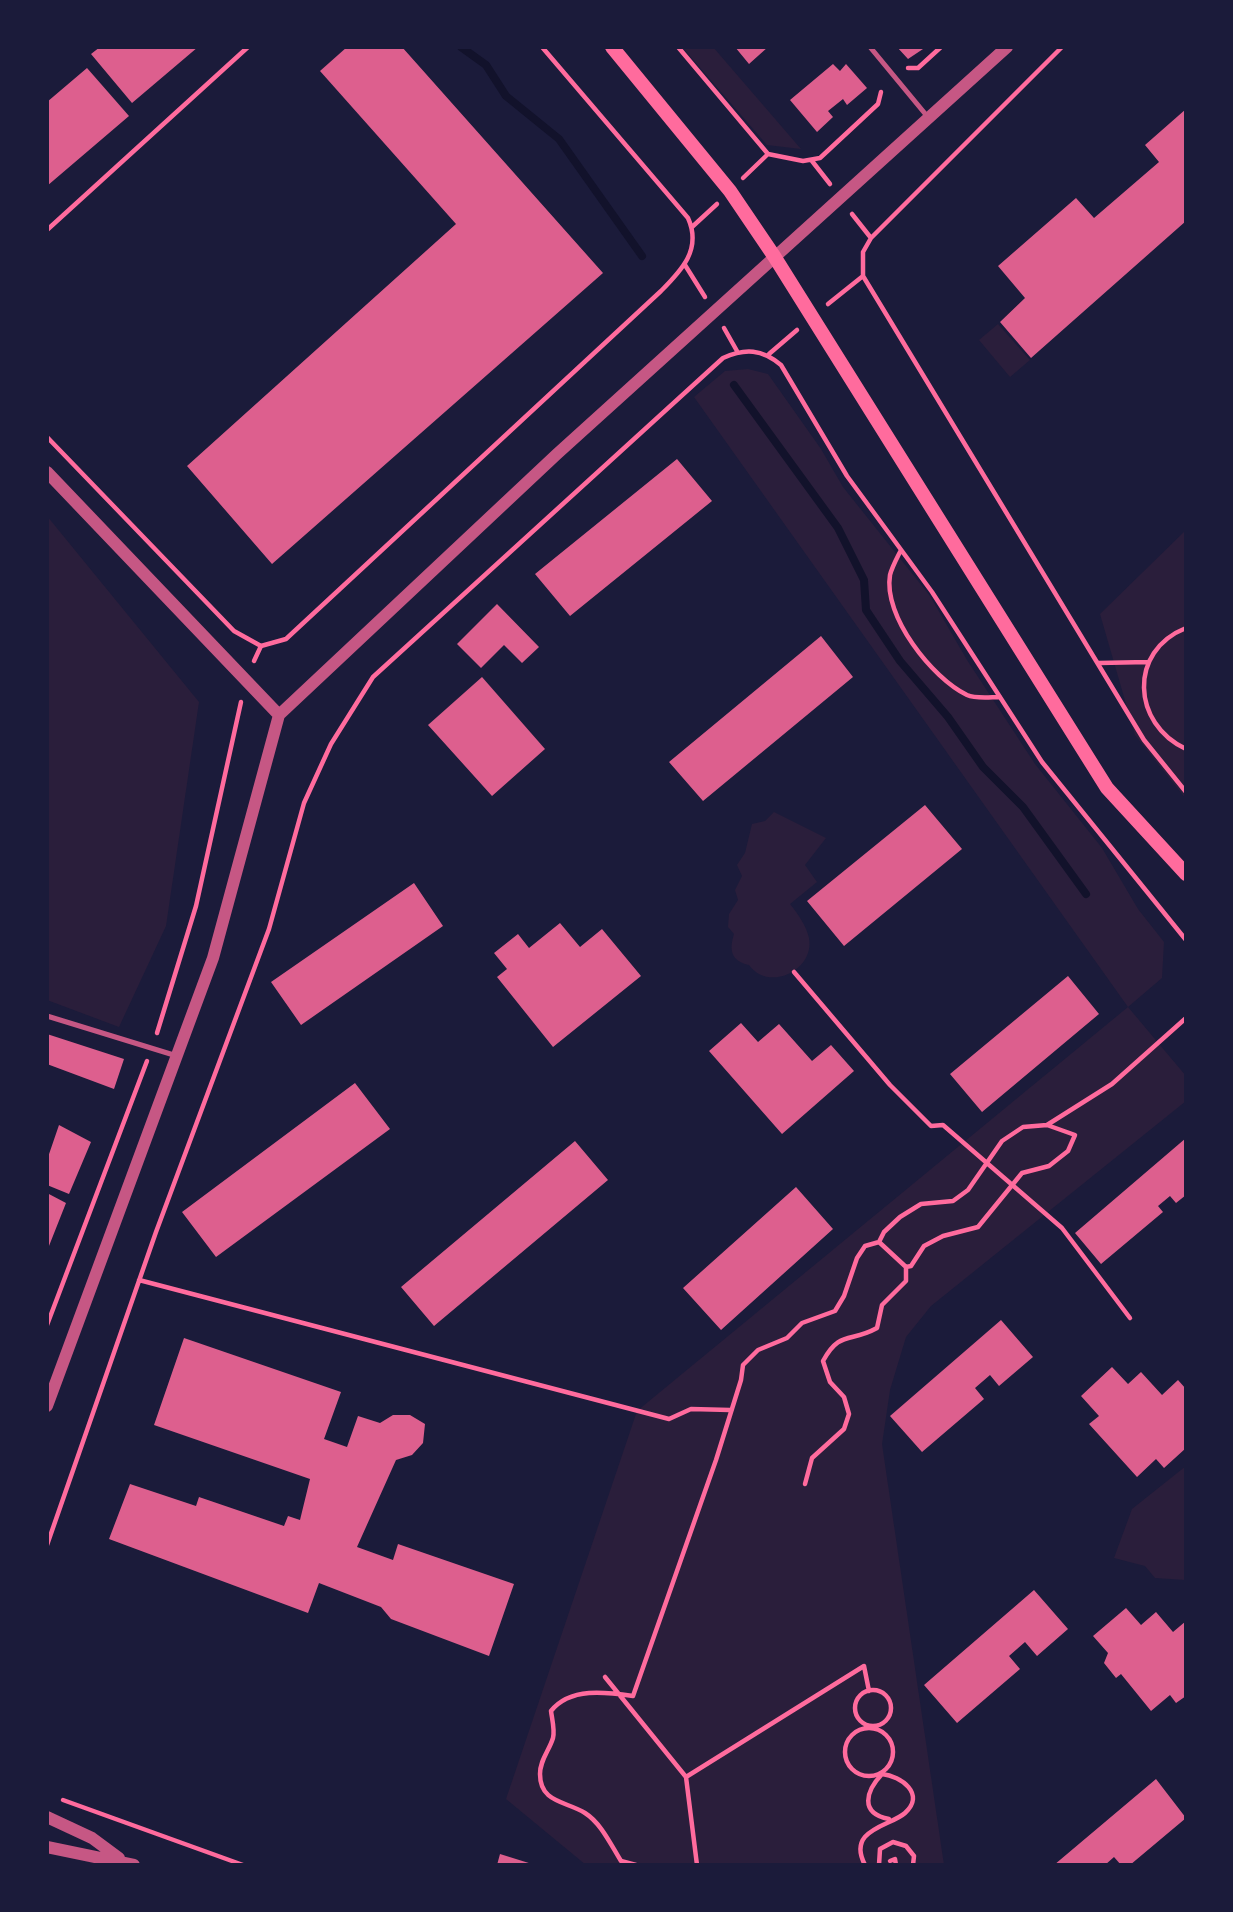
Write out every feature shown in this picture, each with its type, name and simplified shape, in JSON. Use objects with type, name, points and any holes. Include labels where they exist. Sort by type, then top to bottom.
[{"type":"main road","points":[[612,47],[730,191],[774,256],[1107,788],[1186,874]]},
{"type":"street","points":[[48,1402],[213,958],[279,715],[556,454],[927,116],[1007,47]]},
{"type":"street","points":[[47,472],[279,715]]},
{"type":"street","points":[[47,1817],[92,1838],[128,1863]]},
{"type":"street","points":[[47,1847],[128,1863]]},
{"type":"lane","points":[[870,47],[927,116]]},
{"type":"lane","points":[[47,1016],[177,1056]]},
{"type":"path","points":[[47,230],[248,47]]},
{"type":"path","points":[[47,437],[234,631],[261,646],[286,639],[661,291],[690,255],[694,244],[688,218],[542,47]]},
{"type":"path","points":[[678,47],[763,150],[794,160],[820,158],[878,104],[881,92]]},
{"type":"path","points":[[908,67],[918,68],[941,47]]},
{"type":"path","points":[[1062,47],[871,238],[863,253],[861,266],[870,293],[1144,740],[1186,792]]},
{"type":"path","points":[[47,1545],[139,1280],[269,929],[304,803],[318,768],[373,677],[708,369],[737,351],[769,354],[781,365],[847,476],[901,549],[1050,773],[1186,940]]},
{"type":"path","points":[[901,549],[890,576],[892,600],[914,648],[947,681],[969,696],[1000,697]]},
{"type":"path","points":[[1186,628],[1161,642],[1148,662],[1144,687],[1148,713],[1163,735],[1186,749]]},
{"type":"path","points":[[47,1325],[152,1049],[196,906],[246,680],[261,646]]},
{"type":"path","points":[[1099,663],[1148,662]]},
{"type":"path","points":[[794,972],[915,1110],[932,1126],[943,1125],[1062,1228],[1130,1318]]},
{"type":"path","points":[[1047,1125],[1112,1084],[1186,1018]]},
{"type":"path","points":[[636,1865],[621,1861],[599,1827],[585,1813],[552,1800],[542,1788],[542,1759],[554,1736],[551,1711],[558,1703],[572,1696],[600,1692],[633,1696],[716,1460],[741,1380],[743,1365],[758,1350],[787,1338],[802,1323],[835,1311],[844,1296],[857,1258],[865,1246],[879,1242],[884,1232],[900,1217],[921,1204],[953,1201],[968,1190],[1002,1141],[1023,1127],[1047,1125],[1075,1135],[1068,1151],[1049,1167],[1022,1173],[978,1227],[924,1246],[911,1266],[906,1267]]},
{"type":"path","points":[[805,1484],[812,1458],[844,1429],[849,1414],[844,1397],[830,1382],[823,1361],[832,1345],[844,1337],[858,1338],[877,1328],[882,1305],[906,1281],[906,1267],[879,1242]]},
{"type":"path","points":[[139,1280],[669,1419],[691,1409],[730,1410]]},
{"type":"path","points":[[686,1777],[864,1666],[869,1690]]},
{"type":"path","points":[[605,1677],[686,1777],[697,1865]]},
{"type":"path","points":[[864,1865],[860,1850],[863,1840],[889,1819],[904,1815],[912,1802],[906,1781],[882,1774],[857,1773],[845,1755],[845,1747],[853,1734],[874,1727],[887,1718],[890,1707],[886,1696],[869,1690]]},
{"type":"path","points":[[869,1690],[859,1696],[855,1713],[862,1722],[882,1732],[892,1745],[891,1761],[869,1789],[869,1802],[875,1814],[889,1819]]},
{"type":"path","points":[[60,1799],[243,1865]]},
{"type":"path","points":[[879,1865],[880,1849],[893,1842],[906,1846],[914,1856],[913,1865]]},
{"type":"path","points":[[890,1861],[895,1859],[896,1865]]},
{"type":"shaded area","points":[[682,47],[713,47],[801,149],[767,145]]},
{"type":"shaded area","points":[[998,324],[1030,360],[1010,377],[979,340]]},
{"type":"shaded area","points":[[748,369],[768,374],[821,449],[843,487],[930,596],[967,660],[1035,764],[1102,848],[1138,909],[1164,942],[1162,978],[1128,1007],[694,397],[725,371]]},
{"type":"shaded area","points":[[47,516],[199,702],[166,926],[119,1027],[47,1000]]},
{"type":"shaded area","points":[[1186,530],[1186,799],[1135,735],[1100,614]]},
{"type":"shaded area","points":[[774,812],[826,838],[805,865],[817,882],[790,904],[809,938],[809,950],[805,960],[788,974],[767,977],[735,958],[732,950],[734,934],[728,927],[729,914],[738,900],[735,890],[742,876],[737,865],[745,853],[752,824],[765,821]]},
{"type":"shaded area","points":[[1128,1007],[1186,1076],[1186,1101],[931,1306],[906,1337],[890,1390],[882,1444],[944,1865],[586,1865],[506,1799],[637,1411]]},
{"type":"shaded area","points":[[1186,1466],[1186,1580],[1155,1578],[1145,1566],[1114,1558],[1132,1509]]},
{"type":"building","points":[[100,47],[198,47],[132,103],[91,54]]},
{"type":"building","points":[[347,47],[402,47],[603,273],[272,564],[187,466],[456,224],[320,71]]},
{"type":"building","points":[[735,47],[768,47],[749,64]]},
{"type":"building","points":[[897,47],[926,47],[908,59]]},
{"type":"building","points":[[833,64],[840,71],[846,64],[867,88],[847,105],[843,99],[828,111],[833,117],[817,132],[790,100]]},
{"type":"building","points":[[87,68],[129,116],[47,186],[47,102]]},
{"type":"building","points":[[1186,109],[1186,221],[1031,358],[1000,322],[1025,298],[998,266],[1076,198],[1094,218],[1159,162],[1145,145]]},
{"type":"building","points":[[677,459],[712,501],[570,616],[535,574]]},
{"type":"building","points":[[497,604],[539,647],[522,663],[504,645],[481,668],[457,644]]},
{"type":"building","points":[[821,636],[853,677],[703,801],[669,762]]},
{"type":"building","points":[[482,677],[545,749],[492,796],[428,725]]},
{"type":"building","points":[[925,805],[962,849],[844,946],[807,901]]},
{"type":"building","points":[[414,883],[443,926],[301,1025],[271,982]]},
{"type":"building","points":[[560,923],[580,947],[602,929],[641,976],[553,1047],[497,977],[507,969],[494,953],[518,934],[529,948]]},
{"type":"building","points":[[1068,976],[1099,1014],[982,1112],[950,1074]]},
{"type":"building","points":[[741,1023],[758,1042],[779,1024],[812,1061],[831,1045],[854,1071],[782,1134],[709,1051]]},
{"type":"building","points":[[47,1034],[124,1059],[114,1089],[47,1064]]},
{"type":"building","points":[[355,1083],[390,1129],[216,1257],[182,1212]]},
{"type":"building","points":[[59,1125],[91,1142],[69,1194],[47,1185],[47,1160]]},
{"type":"building","points":[[1186,1138],[1186,1195],[1176,1203],[1170,1196],[1158,1206],[1163,1212],[1101,1264],[1075,1233]]},
{"type":"building","points":[[575,1141],[608,1180],[434,1326],[401,1287]]},
{"type":"building","points":[[796,1187],[833,1229],[721,1330],[683,1288]]},
{"type":"building","points":[[47,1193],[66,1203],[47,1251]]},
{"type":"building","points":[[1001,1320],[1033,1357],[999,1386],[990,1375],[975,1388],[984,1399],[922,1452],[890,1416]]},
{"type":"building","points":[[184,1338],[341,1392],[324,1439],[347,1447],[358,1416],[380,1423],[393,1415],[410,1415],[425,1424],[423,1443],[412,1455],[396,1460],[357,1547],[393,1560],[398,1544],[514,1584],[489,1656],[391,1619],[381,1607],[319,1583],[308,1613],[109,1539],[130,1484],[196,1506],[199,1497],[284,1526],[288,1516],[300,1520],[310,1479],[154,1425]]},
{"type":"building","points":[[1112,1367],[1128,1384],[1141,1372],[1162,1395],[1178,1380],[1186,1389],[1186,1448],[1164,1468],[1156,1459],[1137,1477],[1089,1424],[1099,1416],[1081,1396]]},
{"type":"building","points":[[1034,1590],[1068,1629],[1037,1656],[1025,1642],[1009,1656],[1020,1669],[957,1723],[924,1685]]},
{"type":"building","points":[[1126,1608],[1141,1625],[1156,1612],[1173,1632],[1186,1621],[1186,1696],[1176,1703],[1170,1695],[1151,1711],[1121,1674],[1116,1678],[1104,1663],[1108,1653],[1093,1636]]},
{"type":"building","points":[[1156,1779],[1186,1818],[1130,1865],[1121,1865],[1114,1857],[1105,1865],[1054,1865]]},
{"type":"building","points":[[500,1854],[532,1864],[532,1865],[497,1865]]},
{"type":"waterway","points":[[461,47],[486,65],[506,96],[559,139],[642,256]]},
{"type":"waterway","points":[[734,385],[838,528],[864,580],[866,610],[900,661],[948,717],[983,767],[1023,807],[1086,894]]}]
